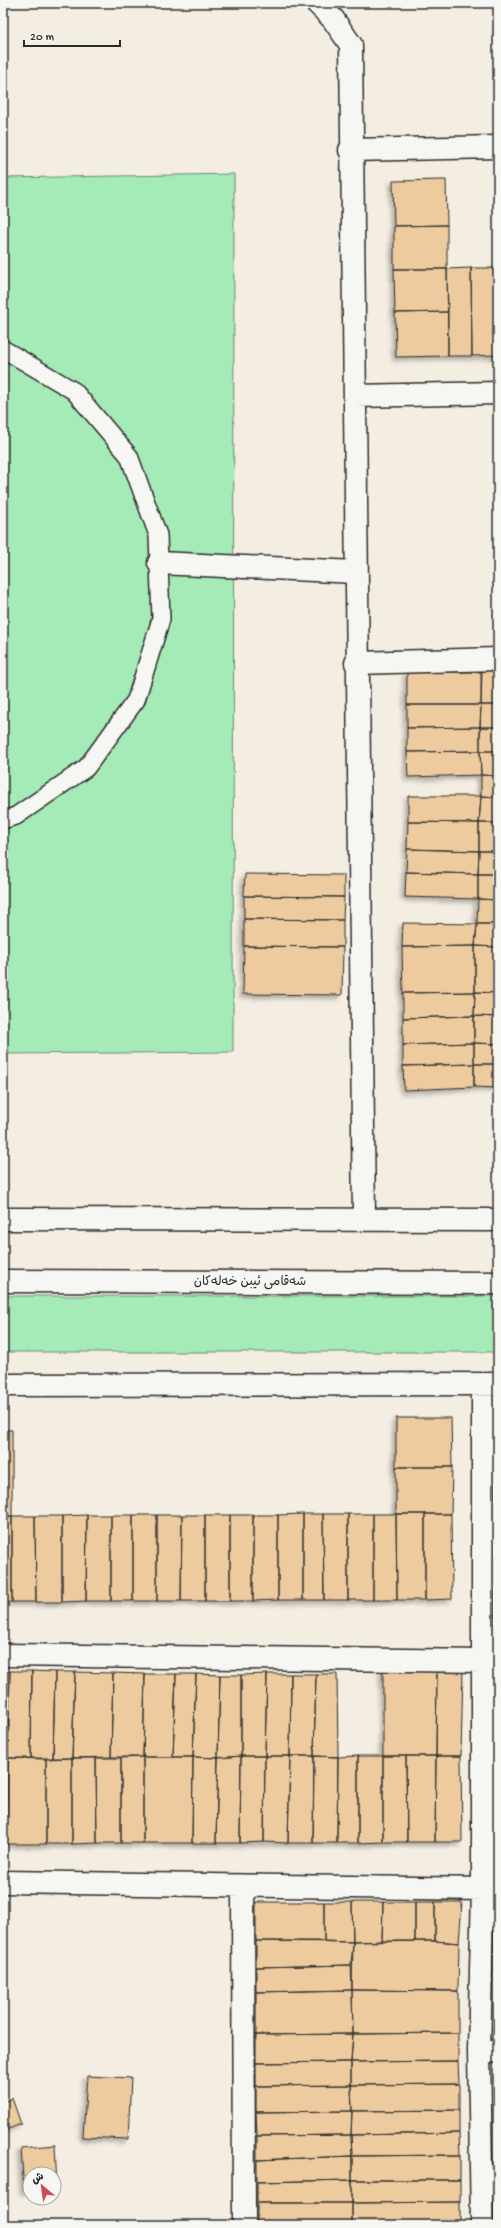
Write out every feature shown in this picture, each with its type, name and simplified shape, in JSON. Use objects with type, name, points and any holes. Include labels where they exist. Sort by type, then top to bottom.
[{"type":"street","points":[[317,3],[333,19],[350,45],[350,150],[356,396],[356,663],[364,1219]]},
{"type":"street","points":[[350,150],[498,147]]},
{"type":"street","points":[[356,396],[498,393]]},
{"type":"street","points":[[159,563],[356,572]]},
{"type":"street","points":[[356,663],[498,659]]},
{"type":"street","points":[[3,1219],[498,1220]]},
{"type":"street","name":"شەقامی ئیبن خەلەکان","points":[[3,1281],[498,1283]]},
{"type":"street","points":[[3,1385],[490,1384],[483,1661],[483,1889],[489,2051],[482,2225]]},
{"type":"street","points":[[3,1655],[483,1661]]},
{"type":"street","points":[[3,1882],[483,1889]]},
{"type":"street","points":[[243,1886],[244,2225]]},
{"type":"lane","points":[[3,349],[74,391],[129,456],[158,535],[161,619],[136,700],[86,768],[16,816],[3,820]]},
{"type":"green space","points":[[234,174],[233,1052],[3,1054],[3,178]]},
{"type":"green space","points":[[3,1296],[498,1296],[498,1352],[3,1352]]},
{"type":"building","points":[[446,180],[447,225],[394,226],[393,181]]},
{"type":"building","points":[[447,225],[447,269],[394,269],[394,226]]},
{"type":"building","points":[[498,267],[498,355],[496,355],[494,268]]},
{"type":"building","points":[[471,268],[472,356],[448,356],[447,269]]},
{"type":"building","points":[[471,268],[494,268],[496,355],[472,356]]},
{"type":"building","points":[[394,269],[447,269],[448,312],[395,313]]},
{"type":"building","points":[[448,312],[448,356],[396,357],[395,313]]},
{"type":"building","points":[[482,670],[498,671],[498,705],[481,705]]},
{"type":"building","points":[[407,672],[481,672],[481,705],[407,705]]},
{"type":"building","points":[[407,705],[481,705],[480,727],[407,728]]},
{"type":"building","points":[[481,705],[498,705],[498,727],[480,727]]},
{"type":"building","points":[[480,727],[480,751],[407,752],[407,728]]},
{"type":"building","points":[[480,727],[498,727],[498,751],[480,751]]},
{"type":"building","points":[[480,751],[481,775],[408,777],[407,752]]},
{"type":"building","points":[[480,751],[498,751],[498,776],[481,775]]},
{"type":"building","points":[[481,775],[498,776],[498,797],[481,796]]},
{"type":"building","points":[[408,796],[481,796],[479,823],[408,822]]},
{"type":"building","points":[[481,796],[498,797],[498,823],[479,823]]},
{"type":"building","points":[[408,822],[479,823],[479,851],[407,849]]},
{"type":"building","points":[[479,823],[498,823],[498,851],[479,851]]},
{"type":"building","points":[[407,849],[479,851],[478,874],[406,872]]},
{"type":"building","points":[[479,851],[498,851],[498,874],[478,874]]},
{"type":"building","points":[[406,872],[478,874],[478,899],[405,897]]},
{"type":"building","points":[[245,874],[344,875],[344,897],[244,896]]},
{"type":"building","points":[[478,874],[498,874],[498,900],[478,899]]},
{"type":"building","points":[[244,896],[344,897],[343,920],[244,919]]},
{"type":"building","points":[[478,899],[498,900],[498,924],[477,924]]},
{"type":"building","points":[[244,919],[343,920],[343,947],[244,946]]},
{"type":"building","points":[[403,923],[477,924],[475,946],[402,947]]},
{"type":"building","points":[[477,924],[498,924],[498,947],[475,946]]},
{"type":"building","points":[[244,946],[343,947],[342,995],[243,994]]},
{"type":"building","points":[[475,946],[475,992],[403,993],[402,947]]},
{"type":"building","points":[[475,946],[498,947],[498,993],[475,992]]},
{"type":"building","points":[[475,992],[474,1016],[403,1018],[403,993]]},
{"type":"building","points":[[475,992],[498,993],[498,1017],[474,1016]]},
{"type":"building","points":[[474,1016],[474,1043],[403,1045],[403,1018]]},
{"type":"building","points":[[474,1016],[498,1017],[498,1044],[474,1043]]},
{"type":"building","points":[[474,1043],[474,1064],[403,1066],[403,1045]]},
{"type":"building","points":[[474,1043],[498,1044],[498,1064],[474,1064]]},
{"type":"building","points":[[474,1064],[474,1087],[404,1090],[403,1066]]},
{"type":"building","points":[[474,1064],[498,1064],[498,1088],[474,1087]]},
{"type":"building","points":[[396,1418],[451,1418],[452,1467],[396,1467]]},
{"type":"building","points":[[3,1430],[12,1430],[12,1516],[3,1516]]},
{"type":"building","points":[[396,1467],[452,1467],[451,1514],[396,1514]]},
{"type":"building","points":[[303,1514],[323,1514],[324,1600],[303,1600]]},
{"type":"building","points":[[303,1514],[303,1600],[278,1600],[278,1515]]},
{"type":"building","points":[[323,1514],[348,1514],[348,1600],[324,1600]]},
{"type":"building","points":[[348,1514],[373,1514],[373,1600],[348,1600]]},
{"type":"building","points":[[373,1514],[396,1514],[397,1600],[373,1600]]},
{"type":"building","points":[[396,1514],[425,1514],[425,1600],[397,1600]]},
{"type":"building","points":[[425,1514],[451,1514],[452,1599],[425,1600]]},
{"type":"building","points":[[87,1515],[111,1515],[111,1601],[86,1601]]},
{"type":"building","points":[[87,1515],[86,1601],[62,1602],[62,1516]]},
{"type":"building","points":[[111,1515],[133,1515],[133,1601],[111,1601]]},
{"type":"building","points":[[133,1515],[157,1515],[157,1601],[133,1601]]},
{"type":"building","points":[[157,1515],[182,1515],[181,1601],[157,1601]]},
{"type":"building","points":[[182,1515],[205,1515],[205,1601],[181,1601]]},
{"type":"building","points":[[205,1515],[230,1515],[230,1601],[205,1601]]},
{"type":"building","points":[[230,1515],[253,1515],[253,1601],[230,1601]]},
{"type":"building","points":[[253,1515],[278,1515],[278,1600],[253,1601]]},
{"type":"building","points":[[3,1516],[12,1516],[12,1602],[3,1602]]},
{"type":"building","points":[[12,1516],[35,1516],[36,1602],[12,1602]]},
{"type":"building","points":[[35,1516],[62,1516],[62,1602],[36,1602]]},
{"type":"building","points":[[383,1667],[437,1667],[436,1756],[383,1756]]},
{"type":"building","points":[[437,1667],[463,1667],[461,1756],[436,1756]]},
{"type":"building","points":[[3,1671],[10,1671],[8,1758],[3,1758]]},
{"type":"building","points":[[10,1671],[32,1671],[31,1758],[8,1758]]},
{"type":"building","points":[[32,1671],[55,1672],[53,1758],[31,1758]]},
{"type":"building","points":[[55,1672],[75,1672],[72,1758],[53,1758]]},
{"type":"building","points":[[75,1672],[113,1673],[111,1757],[72,1758]]},
{"type":"building","points":[[113,1673],[145,1674],[143,1757],[111,1757]]},
{"type":"building","points":[[145,1674],[176,1674],[173,1757],[143,1757]]},
{"type":"building","points":[[176,1674],[196,1674],[193,1757],[173,1757]]},
{"type":"building","points":[[196,1674],[220,1675],[218,1758],[193,1757]]},
{"type":"building","points":[[267,1674],[291,1674],[290,1756],[265,1756]]},
{"type":"building","points":[[267,1674],[265,1756],[241,1756],[241,1675]]},
{"type":"building","points":[[291,1674],[316,1674],[314,1756],[290,1756]]},
{"type":"building","points":[[316,1674],[337,1674],[338,1757],[314,1756]]},
{"type":"building","points":[[220,1675],[241,1675],[241,1756],[218,1758]]},
{"type":"building","points":[[241,1756],[265,1756],[264,1842],[240,1843]]},
{"type":"building","points":[[241,1756],[240,1843],[216,1843],[218,1758]]},
{"type":"building","points":[[265,1756],[290,1756],[288,1843],[264,1842]]},
{"type":"building","points":[[290,1756],[314,1756],[313,1843],[288,1843]]},
{"type":"building","points":[[314,1756],[338,1757],[337,1843],[313,1843]]},
{"type":"building","points":[[358,1756],[358,1843],[337,1843],[338,1757]]},
{"type":"building","points":[[358,1756],[383,1756],[383,1842],[358,1843]]},
{"type":"building","points":[[383,1756],[406,1756],[407,1842],[383,1842]]},
{"type":"building","points":[[406,1756],[436,1756],[435,1842],[407,1842]]},
{"type":"building","points":[[436,1756],[461,1756],[462,1842],[435,1842]]},
{"type":"building","points":[[143,1757],[143,1843],[121,1843],[121,1758]]},
{"type":"building","points":[[143,1757],[193,1757],[192,1843],[143,1843]]},
{"type":"building","points":[[193,1757],[218,1758],[216,1843],[192,1843]]},
{"type":"building","points":[[3,1758],[8,1758],[6,1844],[3,1844]]},
{"type":"building","points":[[8,1758],[46,1759],[46,1844],[6,1844]]},
{"type":"building","points":[[72,1758],[72,1844],[46,1844],[46,1759]]},
{"type":"building","points":[[72,1758],[96,1758],[97,1843],[72,1844]]},
{"type":"building","points":[[96,1758],[121,1758],[121,1843],[97,1843]]},
{"type":"building","points":[[256,1902],[324,1902],[324,1941],[256,1941]]},
{"type":"building","points":[[324,1902],[352,1902],[353,1942],[324,1941]]},
{"type":"building","points":[[352,1902],[383,1902],[382,1941],[353,1942]]},
{"type":"building","points":[[383,1902],[415,1902],[415,1941],[382,1941]]},
{"type":"building","points":[[415,1902],[435,1902],[435,1941],[415,1941]]},
{"type":"building","points":[[435,1902],[462,1902],[459,1943],[435,1941]]},
{"type":"building","points":[[256,1941],[353,1942],[351,1965],[256,1967]]},
{"type":"building","points":[[435,1941],[459,1943],[458,1991],[352,1990],[353,1942]]},
{"type":"building","points":[[351,1965],[352,1990],[256,1992],[256,1967]]},
{"type":"building","points":[[352,1990],[353,2034],[256,2035],[256,1992]]},
{"type":"building","points":[[352,1990],[458,1991],[458,2033],[353,2034]]},
{"type":"building","points":[[458,2033],[458,2061],[351,2062],[353,2034]]},
{"type":"building","points":[[353,2034],[351,2062],[256,2063],[256,2035]]},
{"type":"building","points":[[458,2061],[459,2084],[351,2085],[351,2062]]},
{"type":"building","points":[[351,2062],[351,2085],[256,2086],[256,2063]]},
{"type":"building","points":[[87,2076],[131,2078],[128,2139],[83,2137]]},
{"type":"building","points":[[459,2084],[459,2110],[352,2111],[351,2085]]},
{"type":"building","points":[[351,2085],[352,2111],[256,2112],[256,2086]]},
{"type":"building","points":[[12,2098],[21,2124],[3,2131],[3,2102]]},
{"type":"building","points":[[459,2110],[459,2133],[351,2135],[352,2111]]},
{"type":"building","points":[[352,2111],[351,2135],[257,2136],[256,2112]]},
{"type":"building","points":[[459,2133],[460,2155],[352,2156],[351,2135]]},
{"type":"building","points":[[351,2135],[352,2156],[257,2160],[257,2136]]},
{"type":"building","points":[[55,2145],[56,2166],[22,2166],[21,2148]]},
{"type":"building","points":[[460,2155],[460,2180],[352,2180],[352,2156]]},
{"type":"building","points":[[352,2156],[352,2180],[257,2182],[257,2160]]},
{"type":"building","points":[[352,2180],[352,2203],[257,2203],[257,2182]]},
{"type":"building","points":[[352,2180],[460,2180],[460,2202],[352,2203]]},
{"type":"building","points":[[460,2202],[460,2225],[352,2225],[352,2203]]},
{"type":"building","points":[[257,2203],[352,2203],[352,2225],[257,2225]]}]
